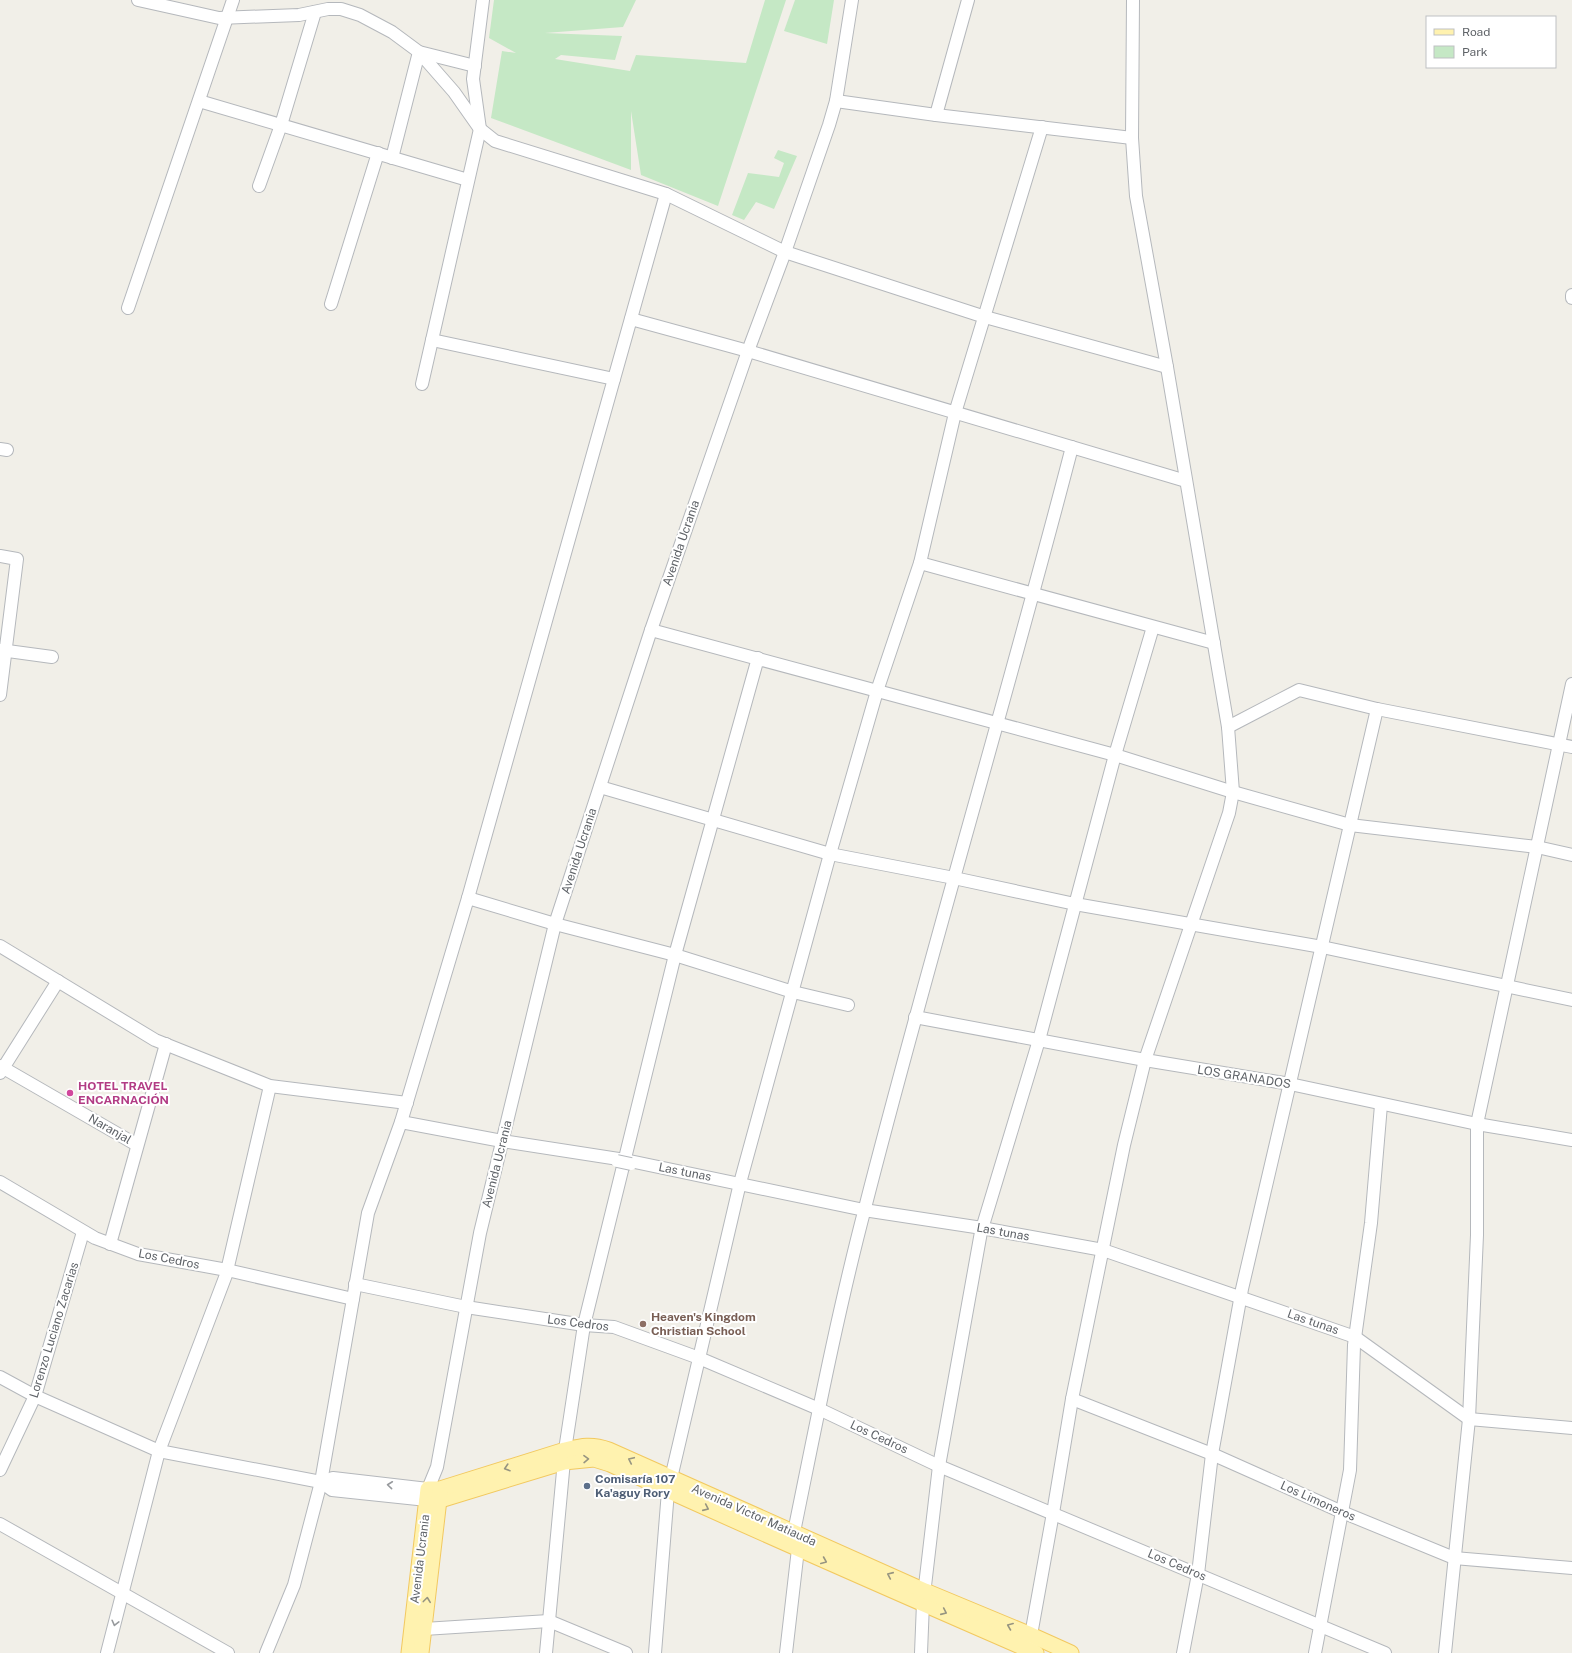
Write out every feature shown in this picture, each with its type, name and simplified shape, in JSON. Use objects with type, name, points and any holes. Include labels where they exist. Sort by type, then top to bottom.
[{"type":"main road","name":"Avenida Victor Matiauda","points":[[434,1495],[564,1456],[579,1459],[594,1459],[669,1485],[794,1532],[1034,1653]]},
{"type":"main road","name":"Avenida Victor Matiauda","points":[[669,1485],[798,1549],[924,1597],[1031,1635],[1071,1653]]},
{"type":"main road","name":"Avenida Ucrania","points":[[409,1653],[418,1627],[434,1495]]},
{"type":"main road","name":"Avenida Ucrania","points":[[418,1627],[421,1653]]},
{"type":"street","points":[[138,0],[219,18],[298,15],[341,9],[360,15],[392,32],[419,52],[454,92],[480,129],[495,141],[666,194],[785,252],[985,317],[1167,366]]},
{"type":"street","points":[[128,308],[233,0]]},
{"type":"street","points":[[422,384],[480,129],[473,79],[483,0]]},
{"type":"street","name":"Avenida Ucrania","points":[[434,1495],[437,1467],[480,1233],[555,924],[651,630],[748,351],[785,252],[829,125],[836,101],[852,0]]},
{"type":"street","points":[[936,114],[968,0]]},
{"type":"street","points":[[1034,1653],[1031,1635],[1072,1399],[1124,1145],[1145,1060],[1229,813],[1232,792],[1228,727],[1167,366],[1136,196],[1132,138],[1133,0]]},
{"type":"street","points":[[259,186],[281,125],[315,12]]},
{"type":"street","points":[[419,52],[475,66]]},
{"type":"street","points":[[392,158],[419,52]]},
{"type":"street","points":[[199,101],[468,180]]},
{"type":"street","points":[[836,101],[1132,138]]},
{"type":"street","points":[[655,1653],[669,1485],[740,1184],[876,691],[920,563],[955,413],[1042,127]]},
{"type":"street","points":[[331,304],[378,153]]},
{"type":"street","points":[[266,1653],[294,1584],[321,1482],[368,1213],[401,1122],[468,898],[666,194]]},
{"type":"street","points":[[631,319],[748,351],[1186,481]]},
{"type":"street","points":[[432,340],[614,379]]},
{"type":"street","points":[[786,1653],[798,1549],[794,1532],[819,1409],[864,1210],[915,1017],[1033,594],[1072,447]]},
{"type":"street","points":[[0,556],[17,559],[3,650],[0,695]]},
{"type":"street","points":[[920,563],[1214,643]]},
{"type":"street","points":[[921,1653],[924,1597],[939,1466],[982,1228],[1039,1040],[1115,755],[1153,627]]},
{"type":"street","points":[[651,630],[1115,755],[1232,792],[1350,825],[1537,847],[1572,855]]},
{"type":"street","points":[[3,650],[52,657]]},
{"type":"street","points":[[546,1653],[564,1456],[584,1325],[675,955],[758,658]]},
{"type":"street","points":[[1445,1653],[1469,1419],[1477,1235],[1477,1124],[1572,684]]},
{"type":"street","points":[[1228,727],[1299,690],[1377,709],[1572,747]]},
{"type":"street","points":[[1183,1653],[1198,1574],[1212,1454],[1240,1298],[1377,709]]},
{"type":"street","points":[[600,787],[830,854],[954,878],[1075,904],[1322,947],[1572,1000]]},
{"type":"street","points":[[468,898],[555,924],[675,955],[792,992],[848,1005]]},
{"type":"street","points":[[0,946],[155,1040],[270,1086],[406,1103]]},
{"type":"street","points":[[1,1069],[58,981]]},
{"type":"street","name":"LOS GRANADOS","points":[[915,1017],[1145,1060],[1290,1084],[1381,1105],[1477,1124],[1572,1140]]},
{"type":"street","points":[[110,1244],[166,1044]]},
{"type":"street","name":"Naranjal","points":[[1,1069],[137,1145]]},
{"type":"street","points":[[107,1653],[159,1451],[227,1270],[270,1086]]},
{"type":"street","points":[[1315,1653],[1350,1470],[1355,1337],[1371,1223],[1381,1105]]},
{"type":"street","name":"Las tunas","points":[[401,1122],[740,1184],[864,1210],[982,1228],[1103,1250],[1355,1337],[1469,1419]]},
{"type":"street","name":"Los Cedros","points":[[0,1182],[95,1238],[138,1254],[227,1270],[353,1298]]},
{"type":"street","name":"Lorenzo Luciano Zacarias","points":[[0,1470],[35,1396],[84,1232]]},
{"type":"street","name":"Los Cedros","points":[[355,1284],[466,1307],[584,1325],[614,1327],[699,1358],[819,1409],[939,1466],[1385,1653]]},
{"type":"street","points":[[0,1378],[35,1396],[159,1451],[321,1482],[332,1490],[434,1495]]},
{"type":"street","name":"Los Limoneros","points":[[1072,1399],[1212,1454],[1342,1512],[1454,1558],[1572,1568]]},
{"type":"street","points":[[1469,1419],[1572,1428]]},
{"type":"street","points":[[0,1524],[228,1653]]},
{"type":"street","points":[[418,1627],[549,1621],[626,1653]]},
{"type":"green space","points":[[494,0],[636,0],[623,27],[545,33],[622,36],[615,60],[561,55],[555,59],[630,71],[636,55],[746,63],[765,0],[786,0],[718,206],[641,175],[631,111],[631,170],[491,118],[502,51],[516,53],[489,38]]},
{"type":"green space","points":[[795,0],[834,0],[827,44],[784,31]]},
{"type":"green space","points":[[778,150],[797,156],[774,209],[756,202],[744,220],[732,215],[748,173],[779,177],[784,163],[774,158]]},
{"type":"place","name":"HOTEL TRAVEL ENCARNACIÓN","points":[[70,1093]]},
{"type":"place","name":"Heaven's Kingdom Christian School","points":[[643,1324]]},
{"type":"place","name":"Comisaría 107 Ka'aguy Rory","points":[[587,1486]]}]
